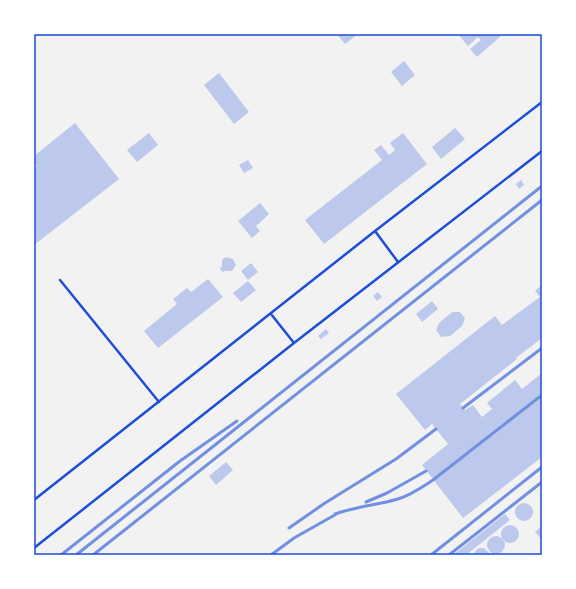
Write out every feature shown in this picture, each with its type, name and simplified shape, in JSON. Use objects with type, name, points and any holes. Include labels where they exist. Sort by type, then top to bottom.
[{"type":"lane","points":[[34,500],[542,102]]},
{"type":"lane","points":[[34,548],[294,343],[542,151]]},
{"type":"lane","points":[[376,231],[398,262]]},
{"type":"lane","points":[[60,280],[159,402]]},
{"type":"lane","points":[[271,314],[294,343]]},
{"type":"building","points":[[337,34],[358,34],[345,44]]},
{"type":"building","points":[[458,34],[502,35],[477,57],[470,49],[481,40],[478,37],[468,46]]},
{"type":"building","points":[[404,61],[415,75],[402,86],[391,72]]},
{"type":"building","points":[[219,73],[249,112],[234,124],[204,85]]},
{"type":"building","points":[[75,123],[119,179],[34,245],[34,169],[37,166],[34,162],[34,156]]},
{"type":"building","points":[[455,128],[465,139],[441,159],[432,147]]},
{"type":"building","points":[[149,133],[158,145],[137,162],[127,150]]},
{"type":"building","points":[[403,133],[427,164],[324,244],[305,220],[382,160],[374,150],[381,145],[389,155],[395,150],[390,143]]},
{"type":"building","points":[[248,160],[253,168],[244,173],[239,165]]},
{"type":"building","points":[[521,180],[524,185],[519,189],[516,184]]},
{"type":"building","points":[[260,203],[269,214],[256,226],[260,231],[252,238],[238,221]]},
{"type":"building","points":[[226,257],[233,259],[236,265],[232,271],[223,272],[219,268],[222,267],[222,260]]},
{"type":"building","points":[[251,263],[258,272],[248,280],[241,271]]},
{"type":"building","points":[[208,279],[223,297],[158,348],[144,331],[177,304],[173,299],[187,288],[191,292]]},
{"type":"building","points":[[248,281],[256,290],[241,302],[233,293]]},
{"type":"building","points":[[542,285],[542,338],[460,404],[465,410],[473,405],[482,417],[492,409],[487,403],[515,380],[522,389],[542,373],[542,457],[463,518],[422,465],[448,444],[432,424],[425,430],[396,394],[495,316],[502,325],[540,297],[535,291]]},
{"type":"building","points":[[378,292],[382,297],[377,301],[373,296]]},
{"type":"building","points":[[432,301],[438,309],[422,322],[416,314]]},
{"type":"building","points":[[452,312],[460,312],[465,318],[462,326],[450,336],[441,337],[436,330],[439,323]]},
{"type":"building","points":[[326,329],[329,333],[321,339],[318,336]]},
{"type":"building","points":[[226,462],[233,470],[216,485],[209,476]]},
{"type":"building","points":[[524,503],[530,506],[533,512],[530,518],[524,521],[518,518],[515,512],[518,506]]},
{"type":"building","points":[[505,514],[510,520],[466,555],[453,555]]},
{"type":"building","points":[[510,525],[516,528],[519,534],[516,540],[510,543],[504,540],[501,534],[504,528]]},
{"type":"building","points":[[542,526],[542,540],[535,532]]},
{"type":"building","points":[[496,536],[502,539],[505,545],[502,551],[496,554],[490,551],[487,545],[490,539]]},
{"type":"building","points":[[479,548],[484,548],[491,555],[473,555]]},
{"type":"railway","points":[[76,555],[542,186]]},
{"type":"railway","points":[[93,555],[542,200]]},
{"type":"railway","points":[[463,408],[542,348]]},
{"type":"railway","points":[[335,514],[398,499],[416,491],[433,480],[542,395]]},
{"type":"railway","points":[[61,555],[180,461],[237,421]]},
{"type":"railway","points":[[289,528],[325,503],[396,459],[436,429]]},
{"type":"railway","points":[[431,555],[542,467]]},
{"type":"railway","points":[[366,502],[387,493],[426,471]]},
{"type":"railway","points":[[449,555],[542,482]]},
{"type":"railway","points":[[271,555],[294,538],[340,512]]}]
